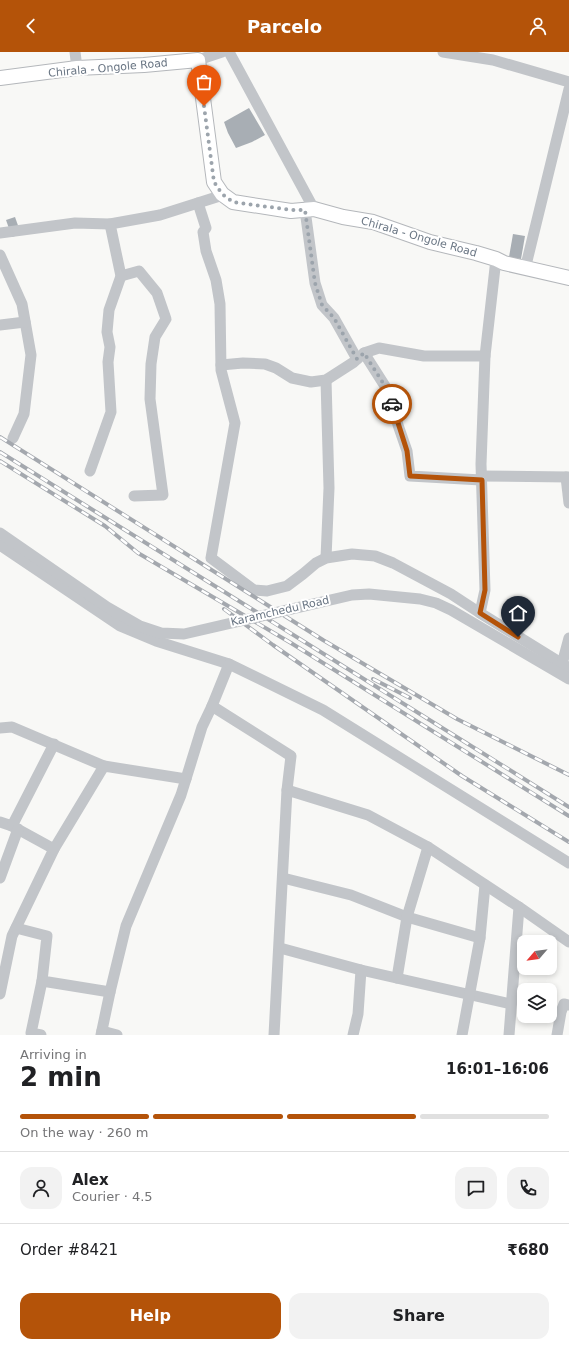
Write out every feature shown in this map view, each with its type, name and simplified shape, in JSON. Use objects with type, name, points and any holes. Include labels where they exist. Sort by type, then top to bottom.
[{"type":"main road","name":"Chirala - Ongole Road","points":[[0,78],[77,68],[144,65],[198,60]]},
{"type":"main road","points":[[198,60],[214,182],[223,195]]},
{"type":"main road","name":"Chirala - Ongole Road","points":[[223,195],[233,202],[291,210],[310,210],[373,222],[430,242],[496,259],[504,264],[569,278]]},
{"type":"main road","points":[[496,259],[505,256],[569,271]]},
{"type":"street","points":[[75,52],[77,68]]},
{"type":"street","points":[[198,60],[222,52]]},
{"type":"street","points":[[229,52],[310,210],[315,283],[322,305],[334,318],[360,356],[390,394],[407,451],[410,476],[481,478],[567,477],[569,503]]},
{"type":"street","points":[[443,52],[492,56],[569,82]]},
{"type":"street","points":[[527,262],[569,89]]},
{"type":"street","points":[[0,233],[75,223],[110,224],[160,215],[223,195]]},
{"type":"street","points":[[198,204],[206,228],[202,232],[206,251],[216,280],[220,304],[221,370],[235,423],[210,558],[254,590],[267,591],[287,586],[316,563],[326,558],[352,554],[375,556],[400,566],[450,594],[566,666],[569,638]]},
{"type":"street","points":[[90,471],[111,412],[108,362],[110,347],[107,332],[109,310],[121,276],[110,224]]},
{"type":"street","points":[[0,255],[22,304],[31,355],[24,414],[13,438]]},
{"type":"street","points":[[480,613],[485,590],[481,478],[485,356],[496,259]]},
{"type":"street","points":[[121,276],[139,271],[156,293],[166,319],[155,337],[151,364],[150,399],[163,495],[134,496]]},
{"type":"street","points":[[0,325],[25,322]]},
{"type":"street","points":[[221,365],[243,363],[265,364],[276,368],[292,378],[311,382],[326,380],[360,356],[379,348],[424,356],[485,356]]},
{"type":"street","points":[[326,380],[328,488],[326,558]]},
{"type":"street","name":"Karamchedu Road","points":[[0,533],[107,607],[140,626],[161,633],[184,634],[352,595],[369,594],[405,597],[436,603],[451,610],[569,679]]},
{"type":"street","points":[[0,545],[120,626],[156,641],[229,664],[322,710],[569,863]]},
{"type":"street","points":[[117,1035],[102,1033],[126,926],[186,779],[202,727],[229,664]]},
{"type":"street","points":[[212,706],[291,756],[274,1035]]},
{"type":"street","points":[[0,728],[12,727],[104,766],[186,779]]},
{"type":"street","points":[[0,878],[15,828],[54,744]]},
{"type":"street","points":[[0,994],[12,936],[54,849],[104,766]]},
{"type":"street","points":[[288,790],[368,815],[428,847],[569,942]]},
{"type":"street","points":[[0,822],[15,828],[54,849]]},
{"type":"street","points":[[397,978],[407,917],[428,847]]},
{"type":"street","points":[[284,878],[351,895],[407,917],[480,938]]},
{"type":"street","points":[[462,1035],[480,938],[485,885]]},
{"type":"street","points":[[509,1035],[519,907]]},
{"type":"street","points":[[16,928],[47,936],[42,981],[32,1033],[40,1035]]},
{"type":"street","points":[[280,948],[361,970],[511,1004]]},
{"type":"street","points":[[353,1035],[358,1014],[361,970]]},
{"type":"street","points":[[42,981],[110,992]]},
{"type":"street","points":[[557,1035],[564,1004],[569,1005]]},
{"type":"building","points":[[249,108],[265,135],[236,148],[224,122]]},
{"type":"building","points":[[15,217],[21,234],[12,237],[6,220]]},
{"type":"building","points":[[513,234],[525,236],[521,259],[509,257]]},
{"type":"railway","points":[[0,437],[323,640],[457,719],[569,775]]},
{"type":"railway","points":[[0,452],[569,807]]},
{"type":"railway","points":[[0,461],[105,526],[138,553],[291,643],[569,816]]},
{"type":"railway","points":[[224,609],[273,645],[462,776],[569,842]]},
{"type":"railway","points":[[373,679],[410,698]]},
{"type":"way so far","points":[[204,106],[214,182],[222,194],[233,202],[291,210],[305,210],[315,283],[322,305],[334,318],[357,359],[364,353],[390,394],[392,404]]},
{"type":"route","points":[[392,404],[407,451],[410,476],[482,480],[485,590],[480,613],[518,637]]}]
